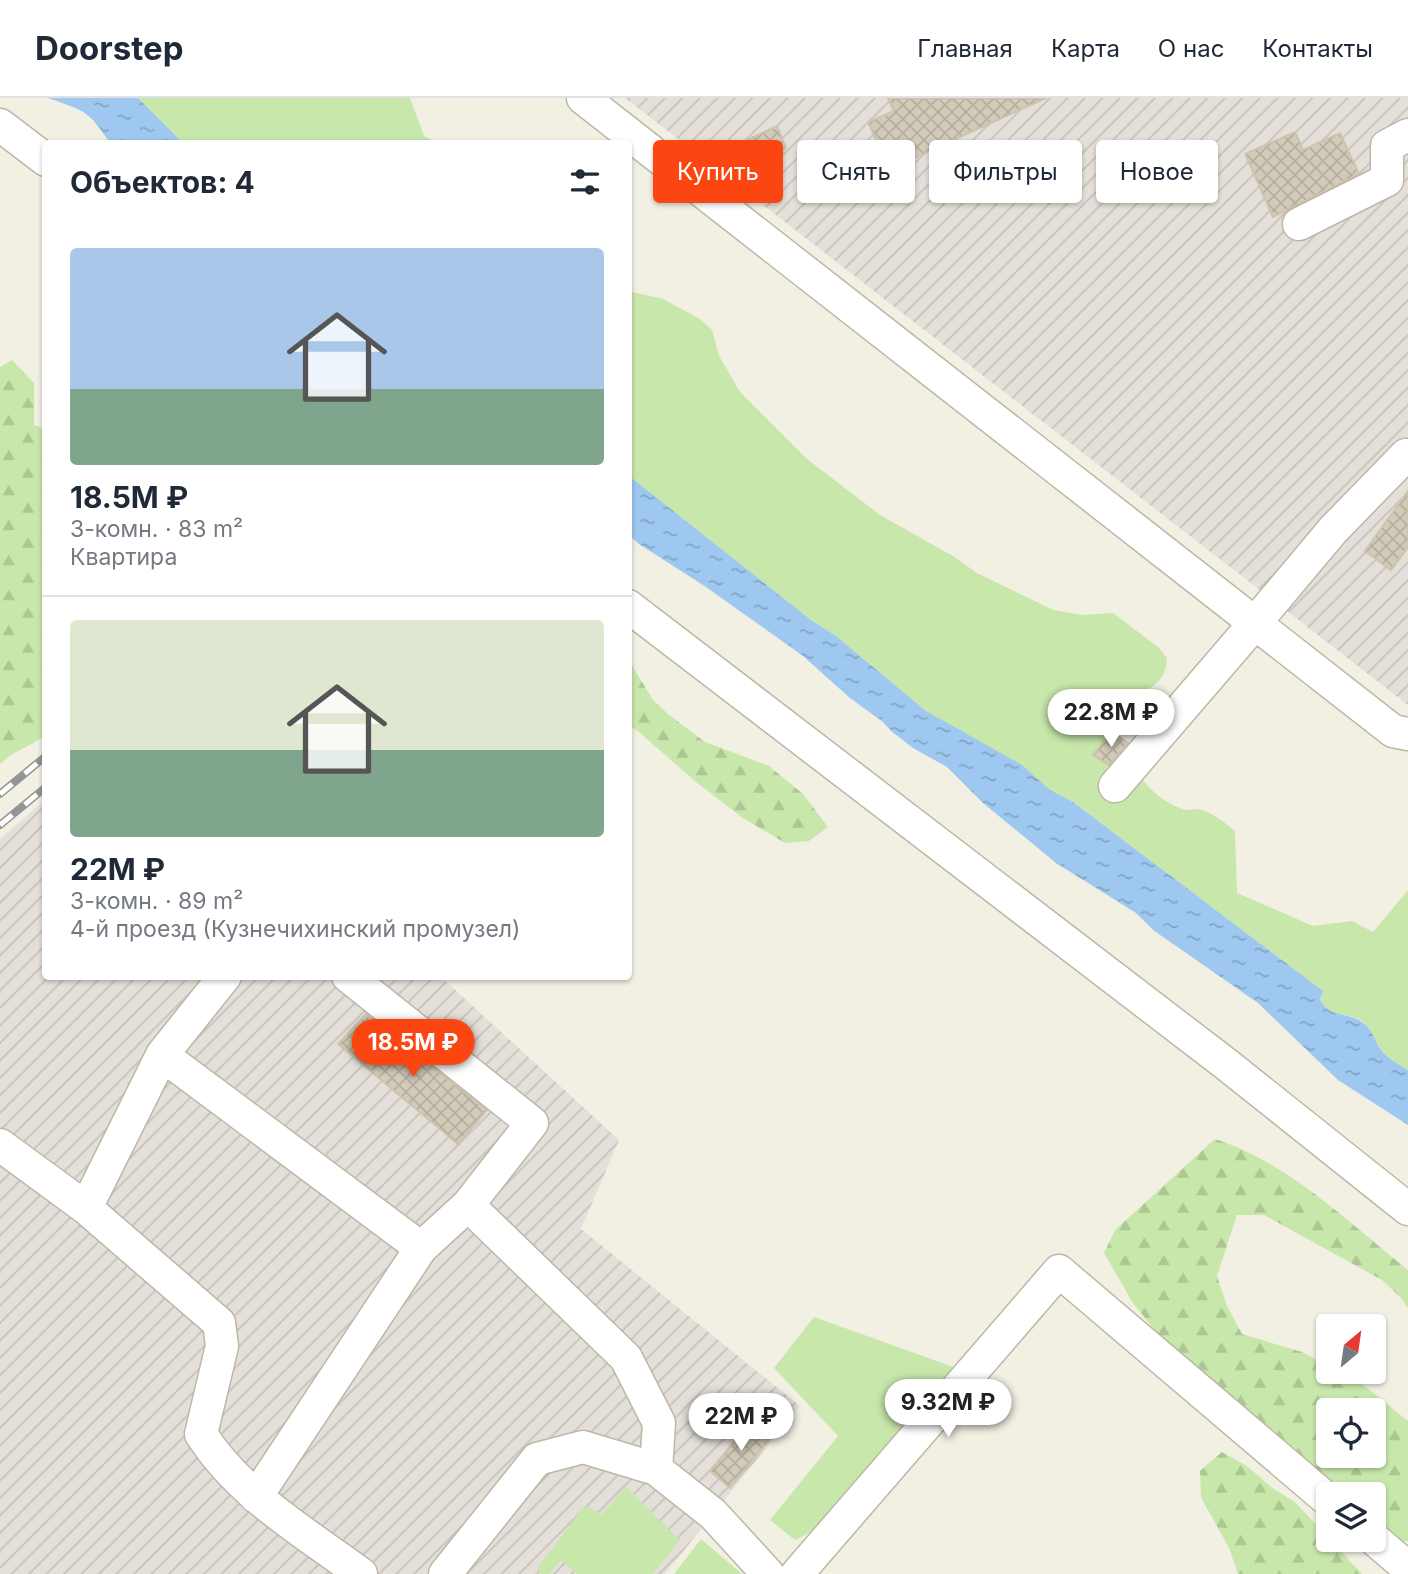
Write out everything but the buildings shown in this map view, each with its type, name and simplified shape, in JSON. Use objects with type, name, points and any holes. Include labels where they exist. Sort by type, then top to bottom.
[{"type":"street","points":[[583,98],[1393,731],[1408,734]]},
{"type":"street","points":[[0,125],[42,157]]},
{"type":"street","points":[[1299,224],[1387,180],[1387,146],[1408,135]]},
{"type":"street","points":[[1115,786],[1333,530],[1406,455]]},
{"type":"street","points":[[632,609],[1226,1064],[1408,1209]]},
{"type":"street","points":[[86,1208],[162,1055],[222,980]]},
{"type":"street","points":[[256,1497],[421,1248],[468,1205],[533,1123],[353,980]]},
{"type":"street","points":[[162,1055],[421,1248]]},
{"type":"street","points":[[0,1145],[86,1208],[219,1323],[222,1346],[201,1434],[216,1457],[256,1497],[361,1574]]},
{"type":"street","points":[[468,1205],[626,1358],[659,1423],[656,1469]]},
{"type":"street","points":[[797,1574],[1059,1270],[1316,1490]]},
{"type":"street","points":[[445,1574],[537,1459],[583,1447],[656,1469],[713,1514],[768,1574]]},
{"type":"street","points":[[1386,1550],[1408,1569]]},
{"type":"shaded area","points":[[625,98],[1408,98],[1408,705],[760,203],[783,203],[783,140],[679,140]]},
{"type":"shaded area","points":[[42,803],[42,980],[444,980],[619,1140],[581,1229],[800,1406],[665,1574],[0,1574],[0,839]]},
{"type":"green space","points":[[138,98],[410,98],[424,136],[431,140],[180,140]]},
{"type":"green space","points":[[632,292],[663,299],[700,319],[712,330],[719,356],[740,392],[807,459],[880,515],[953,556],[977,573],[1053,610],[1082,615],[1113,613],[1158,647],[1167,658],[1161,678],[1148,689],[1107,711],[1101,719],[1104,736],[1110,747],[1163,799],[1182,809],[1208,812],[1235,831],[1237,893],[1313,926],[1352,921],[1373,932],[1408,890],[1408,1070],[1384,1053],[1362,1021],[1328,1009],[1320,999],[1323,991],[1073,802],[1049,790],[1032,774],[926,711],[836,636],[811,620],[632,478]]},
{"type":"green space","points":[[12,360],[34,383],[34,425],[42,428],[42,738],[0,764],[0,367]]},
{"type":"green space","points":[[632,666],[653,700],[669,715],[705,742],[769,766],[803,794],[828,827],[809,841],[785,843],[743,818],[696,782],[632,728]]},
{"type":"green space","points":[[1215,1139],[1268,1163],[1293,1178],[1408,1270],[1408,1308],[1382,1280],[1264,1215],[1237,1215],[1217,1276],[1227,1306],[1242,1334],[1302,1352],[1316,1360],[1316,1384],[1361,1384],[1380,1398],[1316,1398],[1316,1468],[1386,1468],[1386,1403],[1408,1421],[1408,1541],[1402,1541],[1386,1528],[1386,1482],[1332,1482],[1164,1342],[1133,1303],[1104,1253],[1115,1230]]},
{"type":"green space","points":[[814,1317],[959,1369],[829,1523],[795,1540],[770,1520],[838,1436],[774,1368]]},
{"type":"green space","points":[[1222,1452],[1247,1466],[1271,1487],[1296,1503],[1316,1525],[1316,1552],[1342,1552],[1362,1574],[1238,1574],[1229,1548],[1201,1497],[1200,1471]]},
{"type":"green space","points":[[626,1487],[680,1540],[653,1574],[577,1574],[561,1560],[550,1574],[542,1574],[537,1569],[585,1505],[602,1514]]},
{"type":"green space","points":[[701,1539],[742,1574],[674,1574]]},
{"type":"water","points":[[48,98],[138,98],[180,140],[108,140],[85,113]]},
{"type":"water","points":[[632,478],[811,620],[836,636],[926,711],[1022,765],[1050,790],[1073,802],[1323,991],[1320,999],[1328,1009],[1366,1025],[1384,1053],[1408,1070],[1408,1125],[1338,1080],[1258,1003],[1153,930],[1136,913],[1056,863],[983,803],[947,767],[913,748],[803,656],[706,587],[632,538]]},
{"type":"railway","points":[[0,794],[42,759]]},
{"type":"railway","points":[[0,825],[42,790]]}]
